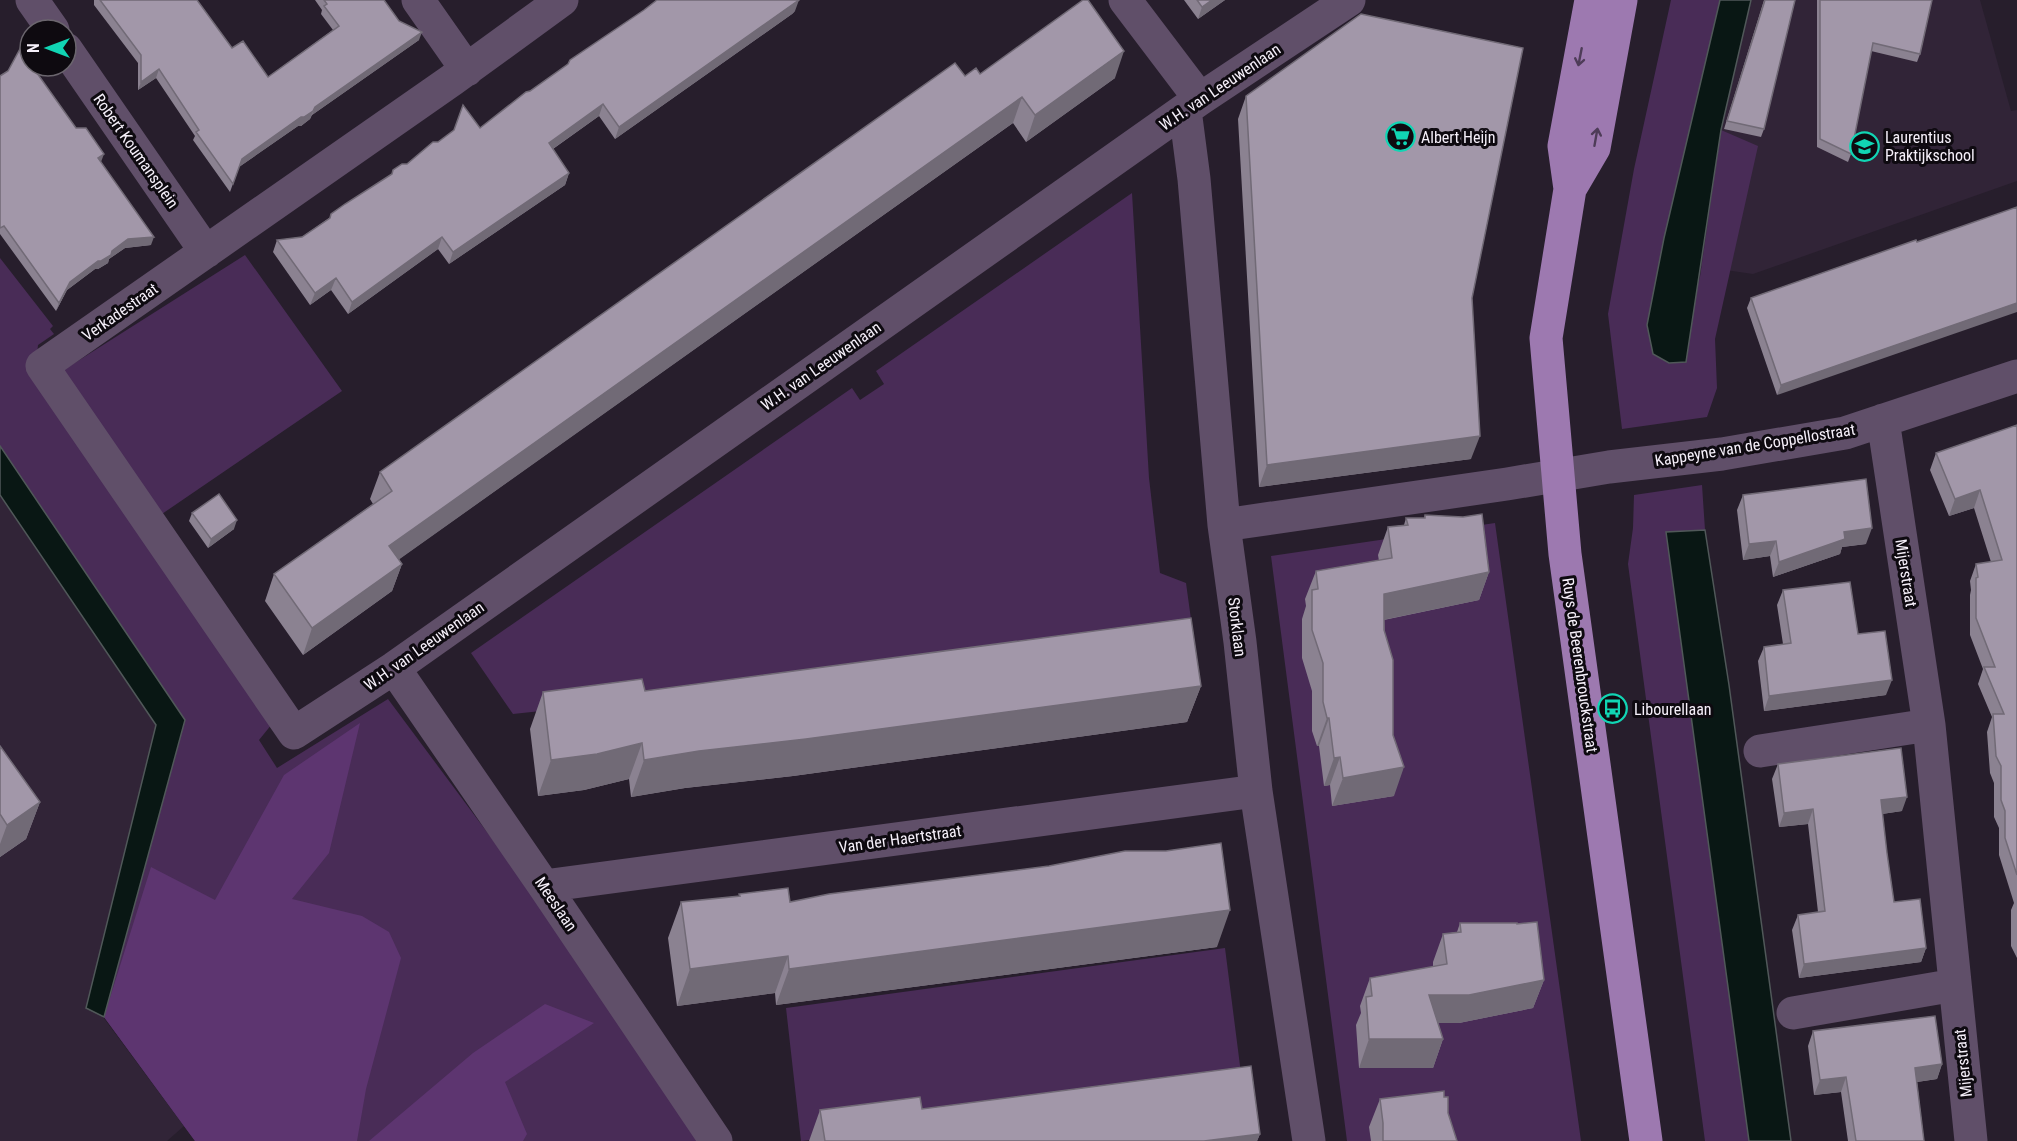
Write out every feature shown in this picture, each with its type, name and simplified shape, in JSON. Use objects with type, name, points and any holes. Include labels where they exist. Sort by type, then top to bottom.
[{"type":"main road","name":"Ruys de Beerenbrouckstraat","points":[[1591,0],[1564,146],[1570,189],[1546,338],[1565,554],[1646,1141]]},
{"type":"main road","name":"Ruys de Beerenbrouckstraat","points":[[1570,189],[1594,148],[1621,0]]},
{"type":"street","points":[[32,0],[45,18]]},
{"type":"street","points":[[418,0],[467,70]]},
{"type":"street","name":"Verkadestraat","points":[[294,733],[42,366],[467,70],[562,0]]},
{"type":"street","points":[[1125,0],[1193,105]]},
{"type":"street","name":"W.H. van Leeuwenlaan","points":[[294,733],[394,668],[1193,105],[1349,0]]},
{"type":"street","name":"Robert Koumansplein","points":[[78,66],[206,252]]},
{"type":"street","name":"Storklaan","points":[[1193,105],[1194,179],[1224,525],[1256,791],[1309,1141]]},
{"type":"street","name":"Kappeyne van de Coppellostraat","points":[[1558,476],[1845,433],[2017,376]]},
{"type":"street","name":"Mijerstraat","points":[[1883,420],[1929,725],[1971,1141]]},
{"type":"street","points":[[1224,525],[1558,476]]},
{"type":"street","name":"Meeslaan","points":[[394,668],[716,1141]]},
{"type":"street","points":[[1760,751],[1929,725]]},
{"type":"street","name":"Van der Haertstraat","points":[[544,886],[1256,791]]},
{"type":"street","points":[[1793,1013],[1956,985]]},
{"type":"shaded area","points":[[1671,0],[1720,0],[1664,238],[1669,363],[1676,361],[1700,277],[1721,130],[1758,146],[1715,339],[1717,388],[1707,417],[1622,429],[1608,314],[1634,169]]},
{"type":"shaded area","points":[[1720,0],[1751,0],[1721,130],[1686,362],[1669,363],[1653,354],[1647,325],[1664,238]]},
{"type":"shaded area","name":"Laurentius Praktijkschool","points":[[1738,0],[1980,0],[2011,111],[2017,110],[2017,181],[1753,274],[1691,265]]},
{"type":"shaded area","points":[[1132,193],[1149,478],[1160,573],[1186,583],[1194,641],[513,714],[471,653],[852,388],[860,400],[884,384],[876,371]]},
{"type":"shaded area","points":[[245,255],[342,391],[159,516],[62,371]]},
{"type":"shaded area","points":[[0,258],[53,326],[50,329],[54,334],[38,345],[36,364],[272,724],[259,740],[277,768],[388,699],[539,902],[703,1141],[195,1141],[104,1017],[184,724],[183,717],[0,446]]},
{"type":"shaded area","points":[[0,446],[185,720],[104,1017],[86,1008],[156,725],[0,495]]},
{"type":"shaded area","points":[[1702,485],[1705,530],[1667,533],[1749,1141],[1705,1141],[1628,564],[1633,528],[1634,495]]},
{"type":"shaded area","points":[[0,495],[156,725],[87,1007],[103,1017],[184,1126],[167,1141],[0,1141]]},
{"type":"shaded area","points":[[1495,523],[1581,1141],[1347,1141],[1271,556]]},
{"type":"shaded area","points":[[1705,530],[1729,685],[1791,1141],[1749,1141],[1666,532]]},
{"type":"shaded area","points":[[360,723],[329,853],[292,899],[362,916],[389,932],[401,958],[366,1089],[357,1141],[195,1141],[104,1017],[151,867],[215,900],[284,775]]},
{"type":"shaded area","points":[[1225,948],[1244,1097],[801,1141],[786,1008]]},
{"type":"shaded area","points":[[545,1004],[594,1023],[505,1082],[527,1134],[523,1141],[369,1141],[473,1053]]},
{"type":"building","points":[[100,0],[197,0],[232,48],[243,41],[268,77],[339,26],[324,6],[327,4],[324,0],[384,0],[399,21],[422,32],[242,159],[233,184],[196,132],[199,130],[159,69],[141,82],[141,55]]},
{"type":"building","points":[[657,0],[799,0],[619,127],[603,104],[549,143],[569,173],[453,252],[442,237],[352,302],[336,278],[315,293],[277,240],[302,237],[330,218],[331,214],[345,204],[392,174],[393,170],[402,164],[407,164],[433,142],[438,142],[454,130],[463,105],[480,128],[526,92],[568,64],[570,60]]},
{"type":"building","points":[[1083,0],[1088,0],[1124,51],[1035,115],[1022,97],[389,546],[402,564],[312,628],[274,574],[392,491],[380,472],[955,63],[965,76],[976,68],[980,74]]},
{"type":"building","points":[[1197,0],[1212,0],[1202,7]]},
{"type":"building","points":[[1765,0],[1795,0],[1764,129],[1727,121]]},
{"type":"building","points":[[1820,0],[1932,0],[1920,54],[1873,43],[1851,154],[1820,139]]},
{"type":"building","points":[[1361,14],[1523,48],[1472,298],[1480,436],[1267,465],[1246,96]]},
{"type":"building","points":[[18,53],[18,78],[41,78],[76,128],[86,128],[104,154],[98,158],[154,237],[128,239],[112,251],[111,255],[98,261],[70,282],[59,303],[4,226],[0,228],[0,76],[8,71]]},
{"type":"building","points":[[2017,207],[2017,303],[1781,385],[1751,298]]},
{"type":"building","points":[[2017,425],[2017,875],[2005,838],[2005,811],[2001,800],[2001,766],[1996,756],[1993,714],[2004,714],[1984,667],[1995,667],[1976,618],[1976,578],[1978,577],[1976,564],[2002,560],[1980,490],[1955,499],[1936,453]]},
{"type":"building","points":[[1866,479],[1872,528],[1844,532],[1845,539],[1779,562],[1776,541],[1749,544],[1743,495]]},
{"type":"building","points":[[219,494],[237,520],[211,539],[192,513]]},
{"type":"building","points":[[1482,514],[1489,572],[1384,594],[1384,630],[1393,660],[1393,735],[1404,767],[1343,778],[1340,757],[1334,758],[1329,718],[1327,718],[1323,702],[1323,663],[1312,630],[1312,590],[1318,589],[1316,571],[1392,558],[1388,527],[1408,525],[1406,518],[1425,518],[1425,515],[1463,517]]},
{"type":"building","points":[[1850,582],[1858,634],[1885,631],[1892,680],[1769,696],[1764,647],[1791,643],[1783,590]]},
{"type":"building","points":[[1191,618],[1201,686],[644,760],[642,743],[597,754],[551,760],[543,692],[642,679],[645,691]]},
{"type":"building","points":[[0,746],[40,802],[7,825],[0,814]]},
{"type":"building","points":[[1901,748],[1907,797],[1881,800],[1887,853],[1894,902],[1920,899],[1926,948],[1804,964],[1798,915],[1825,911],[1813,809],[1784,813],[1778,764]]},
{"type":"building","points":[[1221,843],[1230,910],[789,969],[788,956],[690,969],[681,902],[788,888],[790,902],[829,894],[1049,866],[1125,851],[1166,851]]},
{"type":"building","points":[[1537,922],[1544,980],[1469,995],[1429,995],[1443,1039],[1369,1039],[1366,997],[1372,996],[1370,978],[1447,964],[1443,934],[1461,932],[1460,923]]},
{"type":"building","points":[[1935,1016],[1942,1064],[1915,1068],[1924,1141],[1856,1141],[1846,1077],[1820,1080],[1813,1031]]},
{"type":"building","points":[[1251,1066],[1260,1134],[1204,1141],[825,1141],[820,1110],[920,1097],[922,1109]]},
{"type":"building","points":[[1444,1091],[1444,1097],[1448,1097],[1448,1113],[1457,1141],[1383,1141],[1380,1099]]},
{"type":"place","name":"Albert Heijn","points":[[1400,137]]},
{"type":"place","name":"Laurentius Praktijkschool","points":[[1864,146]]},
{"type":"place","name":"Libourellaan","points":[[1613,709]]}]
